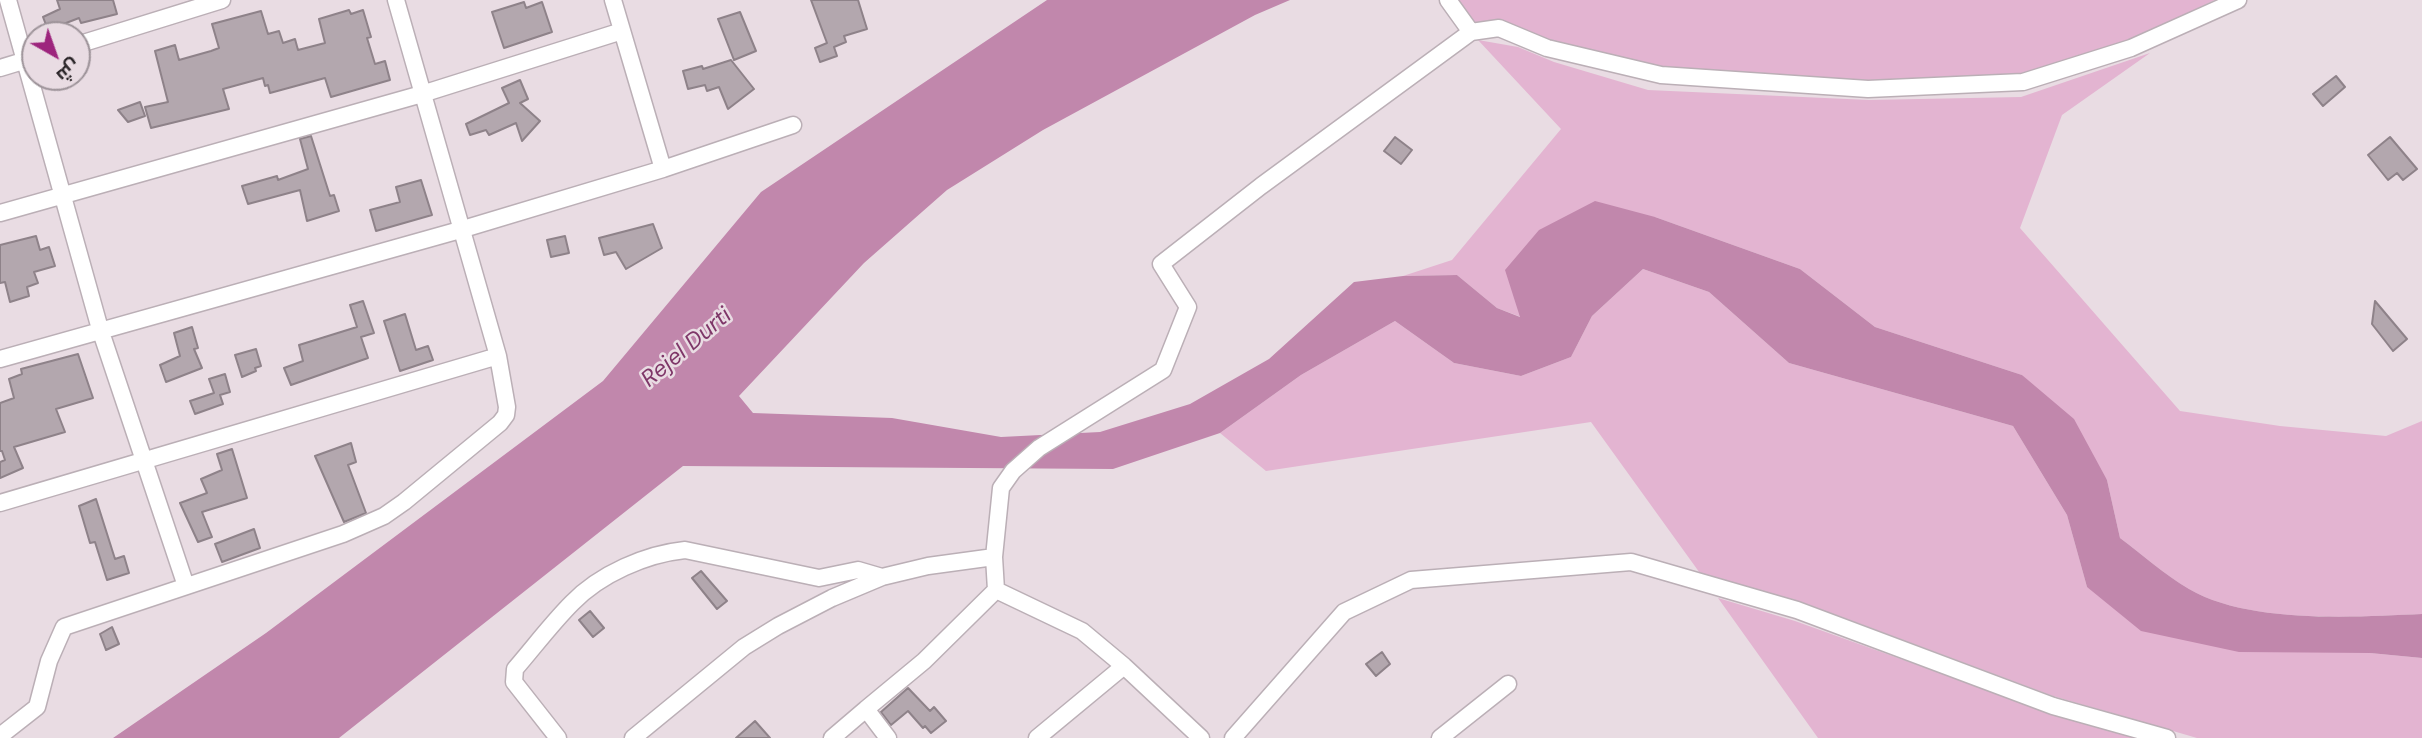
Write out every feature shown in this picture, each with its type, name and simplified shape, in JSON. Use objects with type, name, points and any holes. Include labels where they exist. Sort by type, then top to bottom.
[{"type":"street","points":[[8,0],[21,35]]},
{"type":"street","points":[[91,41],[222,0]]},
{"type":"street","points":[[0,736],[37,707],[64,627],[343,534],[384,516],[500,423],[506,415],[498,356],[396,0]]},
{"type":"street","points":[[613,0],[663,169]]},
{"type":"street","points":[[1448,0],[1471,32]]},
{"type":"street","points":[[832,738],[924,661],[996,590],[995,557],[1001,488],[1013,471],[1039,448],[1163,370],[1188,307],[1161,264],[1261,186],[1471,32],[1499,28],[1547,48],[1661,75],[1868,89],[1894,88],[2022,82],[2131,48],[2238,0]]},
{"type":"street","points":[[0,213],[422,94],[622,31]]},
{"type":"street","points":[[0,68],[21,62]]},
{"type":"street","points":[[38,91],[62,195],[100,329],[186,586]]},
{"type":"street","points":[[0,359],[460,230],[663,169],[793,125]]},
{"type":"street","points":[[0,503],[498,356]]},
{"type":"street","points":[[558,738],[514,682],[515,669],[574,601],[631,564],[668,552],[685,550],[819,578],[858,570],[882,577]]},
{"type":"street","points":[[633,738],[744,647],[832,598],[882,577],[928,566],[995,557]]},
{"type":"street","points":[[1233,738],[1344,612],[1410,580],[1631,562],[1797,610],[2053,706],[2167,738]]},
{"type":"street","points":[[996,590],[1082,631],[1201,738]]},
{"type":"street","points":[[1037,738],[1124,666]]},
{"type":"street","points":[[1440,738],[1508,684]]},
{"type":"street","points":[[866,709],[888,738]]},
{"type":"shaded area","points":[[1453,0],[2215,0],[2127,42],[2020,76],[1869,83],[1661,69],[1549,43],[1504,21],[1474,25]]},
{"type":"shaded area","points":[[1478,40],[1518,47],[1554,62],[1648,90],[1869,100],[2021,97],[2150,53],[2062,115],[2020,228],[2180,411],[2280,426],[2386,436],[2422,421],[2422,614],[2334,617],[2271,613],[2213,600],[2189,589],[2120,538],[2107,480],[2022,375],[1875,327],[1800,269],[1655,217],[1521,317],[1497,308],[1457,275],[1403,276],[1452,260],[1561,129]]},
{"type":"shaded area","points":[[1643,269],[1709,292],[1789,363],[2013,426],[2067,515],[2087,587],[2370,653],[2422,658],[2422,738],[2197,738],[2053,696],[1804,603],[1702,576],[1591,422],[1266,471],[1220,433],[1301,375],[1395,321],[1454,363],[1521,376],[1571,357],[1592,316]]},
{"type":"shaded area","points":[[1718,598],[1795,621],[2054,714],[2135,738],[1818,738]]},
{"type":"water","name":"Rejel Durti","points":[[1047,0],[1290,0],[1255,15],[1043,130],[947,190],[864,263],[739,396],[753,413],[892,418],[1001,437],[1100,432],[1190,404],[1269,359],[1354,282],[1403,276],[1457,275],[1497,308],[1520,317],[1505,270],[1539,230],[1595,201],[1655,217],[1800,269],[1875,327],[2022,375],[2074,419],[2107,480],[2120,538],[2171,578],[2213,600],[2271,613],[2334,617],[2422,614],[2422,658],[2370,653],[2239,652],[2141,631],[2087,587],[2067,515],[2013,426],[1789,363],[1709,292],[1643,269],[1592,316],[1571,357],[1521,376],[1454,363],[1395,321],[1301,375],[1220,433],[1113,469],[683,466],[339,738],[113,738],[266,633],[603,381],[761,192]]},
{"type":"building","points":[[57,0],[113,0],[117,14],[89,21],[80,21],[79,18],[71,21],[45,21],[43,17],[60,9]]},
{"type":"building","points":[[811,0],[858,0],[867,29],[844,36],[846,42],[834,47],[837,56],[820,62],[815,48],[827,43]]},
{"type":"building","points":[[524,2],[526,8],[542,2],[552,32],[504,48],[492,12]]},
{"type":"building","points":[[349,10],[351,14],[363,10],[371,37],[367,38],[375,64],[385,61],[390,80],[331,97],[325,78],[270,93],[263,78],[223,89],[229,109],[151,128],[145,107],[168,102],[155,51],[175,45],[179,60],[219,48],[212,24],[261,11],[268,34],[279,31],[283,43],[295,39],[298,50],[325,43],[319,19]]},
{"type":"building","points":[[740,12],[756,51],[734,60],[718,19]]},
{"type":"building","points":[[731,60],[754,89],[728,109],[719,87],[707,91],[705,85],[688,89],[683,71],[702,66],[703,69]]},
{"type":"building","points":[[2336,76],[2345,87],[2323,106],[2313,94]]},
{"type":"building","points":[[520,80],[528,99],[520,103],[540,121],[522,141],[516,123],[489,135],[486,130],[470,135],[466,124],[509,103],[502,88]]},
{"type":"building","points":[[140,102],[145,116],[128,122],[118,110]]},
{"type":"building","points":[[311,136],[330,196],[334,195],[339,211],[307,221],[300,190],[248,204],[242,186],[277,176],[278,180],[308,169],[300,139]]},
{"type":"building","points":[[1395,137],[1412,150],[1401,164],[1384,151]]},
{"type":"building","points":[[2390,137],[2417,169],[2403,180],[2397,173],[2388,180],[2368,155]]},
{"type":"building","points":[[421,180],[432,215],[376,231],[370,210],[400,202],[396,187]]},
{"type":"building","points":[[653,224],[662,248],[626,269],[616,252],[604,255],[599,238]]},
{"type":"building","points":[[36,236],[40,250],[49,247],[55,266],[34,272],[38,283],[27,287],[29,296],[10,302],[5,282],[0,283],[0,245]]},
{"type":"building","points":[[565,236],[569,253],[551,257],[547,240]]},
{"type":"building","points":[[363,301],[374,333],[361,337],[368,358],[291,385],[284,368],[303,361],[299,345],[357,327],[350,305]]},
{"type":"building","points":[[2375,301],[2407,339],[2393,351],[2372,324]]},
{"type":"building","points":[[405,314],[416,350],[428,346],[433,360],[400,371],[384,321]]},
{"type":"building","points":[[192,327],[198,348],[194,349],[202,368],[166,382],[160,365],[180,356],[174,333]]},
{"type":"building","points":[[256,349],[261,366],[242,377],[235,355]]},
{"type":"building","points":[[78,354],[93,398],[56,409],[65,432],[14,447],[23,468],[0,478],[0,462],[5,460],[0,451],[0,403],[14,398],[9,379],[22,374],[21,369]]},
{"type":"building","points":[[225,374],[230,392],[220,395],[223,404],[195,414],[190,401],[214,393],[209,379]]},
{"type":"building","points":[[351,443],[356,462],[348,465],[366,513],[344,522],[315,456]]},
{"type":"building","points":[[232,449],[247,498],[202,512],[212,537],[198,542],[180,503],[207,493],[201,479],[222,470],[217,454]]},
{"type":"building","points":[[96,499],[115,559],[124,556],[129,573],[107,580],[95,542],[90,543],[79,506]]},
{"type":"building","points":[[254,529],[260,548],[222,562],[215,544]]},
{"type":"building","points":[[701,571],[727,601],[717,609],[692,578]]},
{"type":"building","points":[[590,611],[604,628],[593,637],[579,620]]},
{"type":"building","points":[[112,627],[119,644],[106,650],[100,634]]},
{"type":"building","points":[[1382,652],[1390,664],[1376,676],[1366,664]]},
{"type":"building","points":[[908,688],[930,711],[934,707],[946,721],[931,733],[908,711],[891,725],[881,712]]},
{"type":"building","points":[[755,721],[770,738],[736,738]]}]
